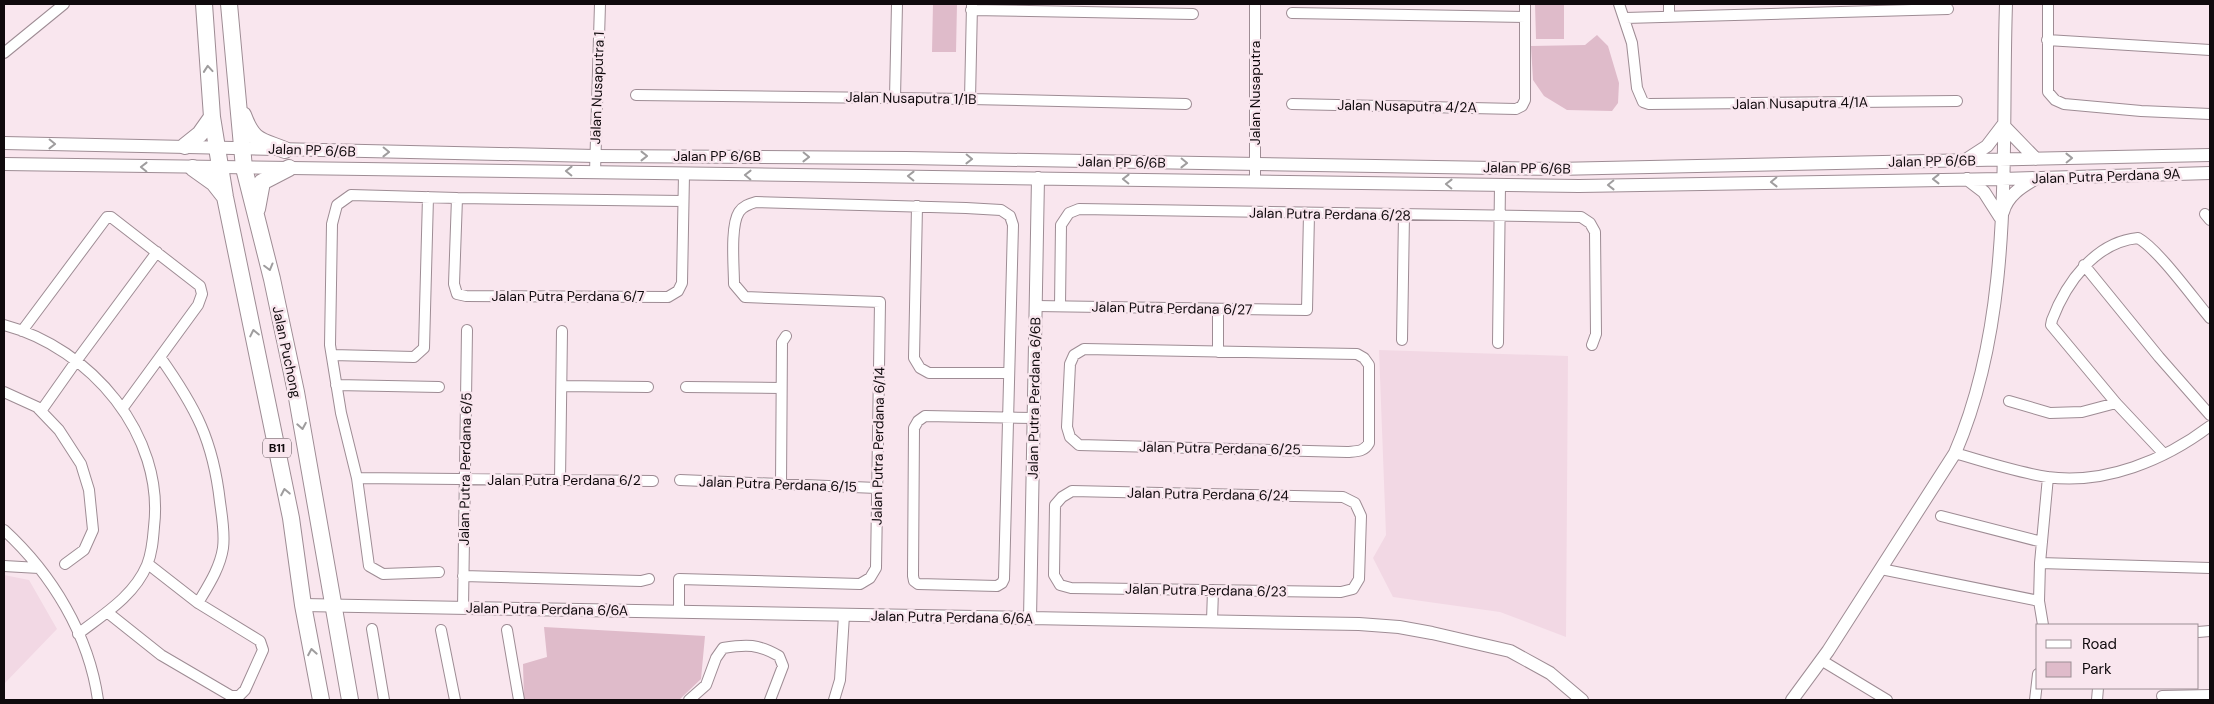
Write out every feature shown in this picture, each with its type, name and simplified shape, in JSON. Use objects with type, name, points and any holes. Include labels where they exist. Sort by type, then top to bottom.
[{"type":"main road","name":"Jalan Puchong","points":[[204,4],[212,117],[225,197],[290,518],[303,605],[321,700]]},
{"type":"main road","name":"Jalan Puchong","points":[[229,4],[244,168],[272,279],[296,392],[350,700]]},
{"type":"main road","points":[[237,102],[249,132],[257,140],[285,150]]},
{"type":"main road","points":[[185,146],[200,134],[212,117]]},
{"type":"main road","points":[[193,168],[214,183],[225,197]]},
{"type":"main road","points":[[257,219],[258,196],[262,182],[289,168]]},
{"type":"street","points":[[4,53],[64,4]]},
{"type":"street","name":"Jalan Nusaputra 1","points":[[595,172],[600,4]]},
{"type":"street","points":[[895,98],[897,4]]},
{"type":"street","name":"Jalan Nusaputra","points":[[1254,4],[1255,182]]},
{"type":"street","points":[[1292,13],[1525,17],[1525,4]]},
{"type":"street","points":[[1619,4],[1625,18],[1948,9]]},
{"type":"street","points":[[1669,4],[1669,16]]},
{"type":"street","points":[[1792,700],[1821,660],[1955,453],[1968,424],[1995,309],[2001,219],[2006,4]]},
{"type":"street","points":[[2048,4],[2048,92],[2054,100],[2064,104],[2141,111],[2210,114]]},
{"type":"street","points":[[970,99],[972,7],[1193,14]]},
{"type":"street","name":"Jalan Nusaputra 4/2A","points":[[1292,104],[1516,109],[1522,106],[1525,100],[1525,17]]},
{"type":"street","name":"Jalan Nusaputra 4/1A","points":[[1625,18],[1632,44],[1637,88],[1643,102],[1655,105],[1957,101]]},
{"type":"street","points":[[2047,40],[2210,50]]},
{"type":"street","name":"Jalan Nusaputra 1/1B","points":[[636,95],[1186,104]]},
{"type":"street","points":[[2003,124],[2036,159]]},
{"type":"street","points":[[1965,160],[1977,155],[1987,146],[2003,124]]},
{"type":"street","name":"Jalan PP 6/6B","points":[[4,143],[595,156],[916,158],[1555,169],[2002,160]]},
{"type":"street","name":"Jalan Putra Perdana 9A","points":[[2002,160],[2210,156]]},
{"type":"street","name":"Jalan PP 6/6B","points":[[4,164],[1579,186],[2002,179]]},
{"type":"street","name":"Jalan Putra Perdana 9A","points":[[2002,179],[2210,173]]},
{"type":"street","points":[[438,572],[383,574],[370,566],[356,478],[336,385],[332,356],[332,224],[337,205],[351,195],[683,201],[684,174]]},
{"type":"street","name":"Jalan Putra Perdana 6/6B","points":[[1030,619],[1038,178]]},
{"type":"street","points":[[2001,219],[2010,197],[2021,187],[2037,178]]},
{"type":"street","points":[[1967,179],[1984,192],[2001,219]]},
{"type":"street","points":[[1498,343],[1500,184]]},
{"type":"street","points":[[332,356],[414,357],[424,348],[428,197]]},
{"type":"street","name":"Jalan Putra Perdana 6/7","points":[[457,198],[454,284],[457,294],[466,296],[668,297],[678,291],[682,283],[683,201]]},
{"type":"street","name":"Jalan Putra Perdana 6/14","points":[[679,612],[679,579],[860,584],[870,578],[876,568],[880,302],[745,297],[734,284],[735,228],[738,213],[746,206],[756,202],[917,206]]},
{"type":"street","points":[[1009,373],[929,373],[920,368],[914,358],[917,206],[1001,210],[1010,216],[1013,226],[1009,373],[1008,417],[1004,578],[1002,583],[996,586],[918,584],[914,581],[913,576],[914,428],[918,421],[925,416],[1008,417],[1034,418]]},
{"type":"street","name":"Jalan Putra Perdana 6/28","points":[[1060,306],[1061,225],[1069,213],[1079,209],[1500,218],[1581,217],[1590,223],[1595,232],[1596,334],[1592,345]]},
{"type":"street","name":"Jalan Putra Perdana 6/27","points":[[1036,306],[1307,310],[1309,214]]},
{"type":"street","points":[[1402,340],[1404,216]]},
{"type":"street","points":[[22,331],[107,217],[111,217],[158,252],[200,286],[202,294],[198,305],[122,408]]},
{"type":"street","points":[[2164,454],[2116,403],[2052,325],[2062,296],[2071,280],[2084,265],[2110,247],[2138,238],[2144,241],[2210,318]]},
{"type":"street","points":[[41,412],[77,360],[158,252]]},
{"type":"street","points":[[2084,265],[2158,356],[2210,415]]},
{"type":"street","points":[[1218,309],[1218,352]]},
{"type":"street","points":[[4,325],[58,347],[90,370],[122,408],[150,461],[156,513],[148,564],[136,586],[107,612],[78,634]]},
{"type":"street","name":"Jalan Putra Perdana 6/5","points":[[463,608],[467,330]]},
{"type":"street","points":[[560,480],[562,331]]},
{"type":"street","points":[[781,484],[782,342],[786,336]]},
{"type":"street","name":"Jalan Putra Perdana 6/25","points":[[1084,349],[1218,352],[1347,353],[1357,354],[1364,358],[1369,365],[1369,443],[1366,449],[1361,451],[1079,445],[1070,437],[1068,427],[1070,364],[1074,355],[1084,349]]},
{"type":"street","points":[[160,357],[185,392],[204,430],[216,469],[223,548],[216,572],[198,603]]},
{"type":"street","points":[[336,385],[439,386]]},
{"type":"street","points":[[562,386],[648,387]]},
{"type":"street","points":[[686,387],[781,388]]},
{"type":"street","points":[[4,392],[37,407],[59,430],[81,464],[89,490],[93,530],[84,550],[65,564]]},
{"type":"street","points":[[2009,401],[2050,413],[2082,412],[2116,403]]},
{"type":"street","points":[[1955,453],[2003,467],[2048,477],[2086,477],[2134,469],[2188,443],[2210,426]]},
{"type":"street","points":[[2042,624],[2038,601],[2048,477]]},
{"type":"street","name":"Jalan Putra Perdana 6/2","points":[[356,478],[653,480]]},
{"type":"street","name":"Jalan Putra Perdana 6/15","points":[[680,480],[877,488]]},
{"type":"street","name":"Jalan Putra Perdana 6/24","points":[[1071,588],[1060,585],[1054,575],[1055,505],[1062,496],[1072,492],[1343,497],[1355,503],[1361,516],[1359,579],[1353,589],[1341,592]]},
{"type":"street","points":[[1941,516],[2042,542]]},
{"type":"street","points":[[4,530],[26,550],[58,593],[90,659],[98,700]]},
{"type":"street","points":[[2040,563],[2210,568]]},
{"type":"street","points":[[107,612],[161,654],[231,696],[239,696],[245,690],[263,650],[260,641],[198,603],[148,564]]},
{"type":"street","points":[[4,566],[39,568]]},
{"type":"street","points":[[1881,569],[2038,601]]},
{"type":"street","points":[[463,576],[641,581],[648,579]]},
{"type":"street","name":"Jalan Putra Perdana 6/23","points":[[1071,588],[1341,592]]},
{"type":"street","points":[[1212,621],[1213,590]]},
{"type":"street","name":"Jalan Putra Perdana 6/6A","points":[[303,605],[1359,624],[1399,627],[1510,651],[1550,673],[1582,700]]},
{"type":"street","points":[[834,700],[840,680],[844,615]]},
{"type":"street","points":[[372,629],[384,700]]},
{"type":"street","points":[[441,630],[455,700]]},
{"type":"street","points":[[508,630],[519,700]]},
{"type":"street","points":[[689,700],[706,685],[716,658],[724,648],[748,644],[766,649],[779,656],[783,666],[770,700]]},
{"type":"street","points":[[1821,660],[1886,700]]},
{"type":"street","points":[[2162,695],[2210,695]]},
{"type":"shaded area","points":[[1379,350],[1568,356],[1566,637],[1500,612],[1393,597],[1373,558],[1386,535]]},
{"type":"shaded area","points":[[4,575],[29,580],[57,629],[4,684]]},
{"type":"green space","points":[[933,4],[957,4],[956,52],[932,52]]},
{"type":"green space","points":[[1535,4],[1564,4],[1564,39],[1536,39]]},
{"type":"green space","points":[[1597,35],[1608,46],[1619,83],[1618,103],[1612,111],[1567,110],[1544,96],[1533,80],[1531,46],[1585,45]]},
{"type":"green space","points":[[544,627],[705,636],[701,679],[679,700],[524,700],[523,664],[547,657]]}]
